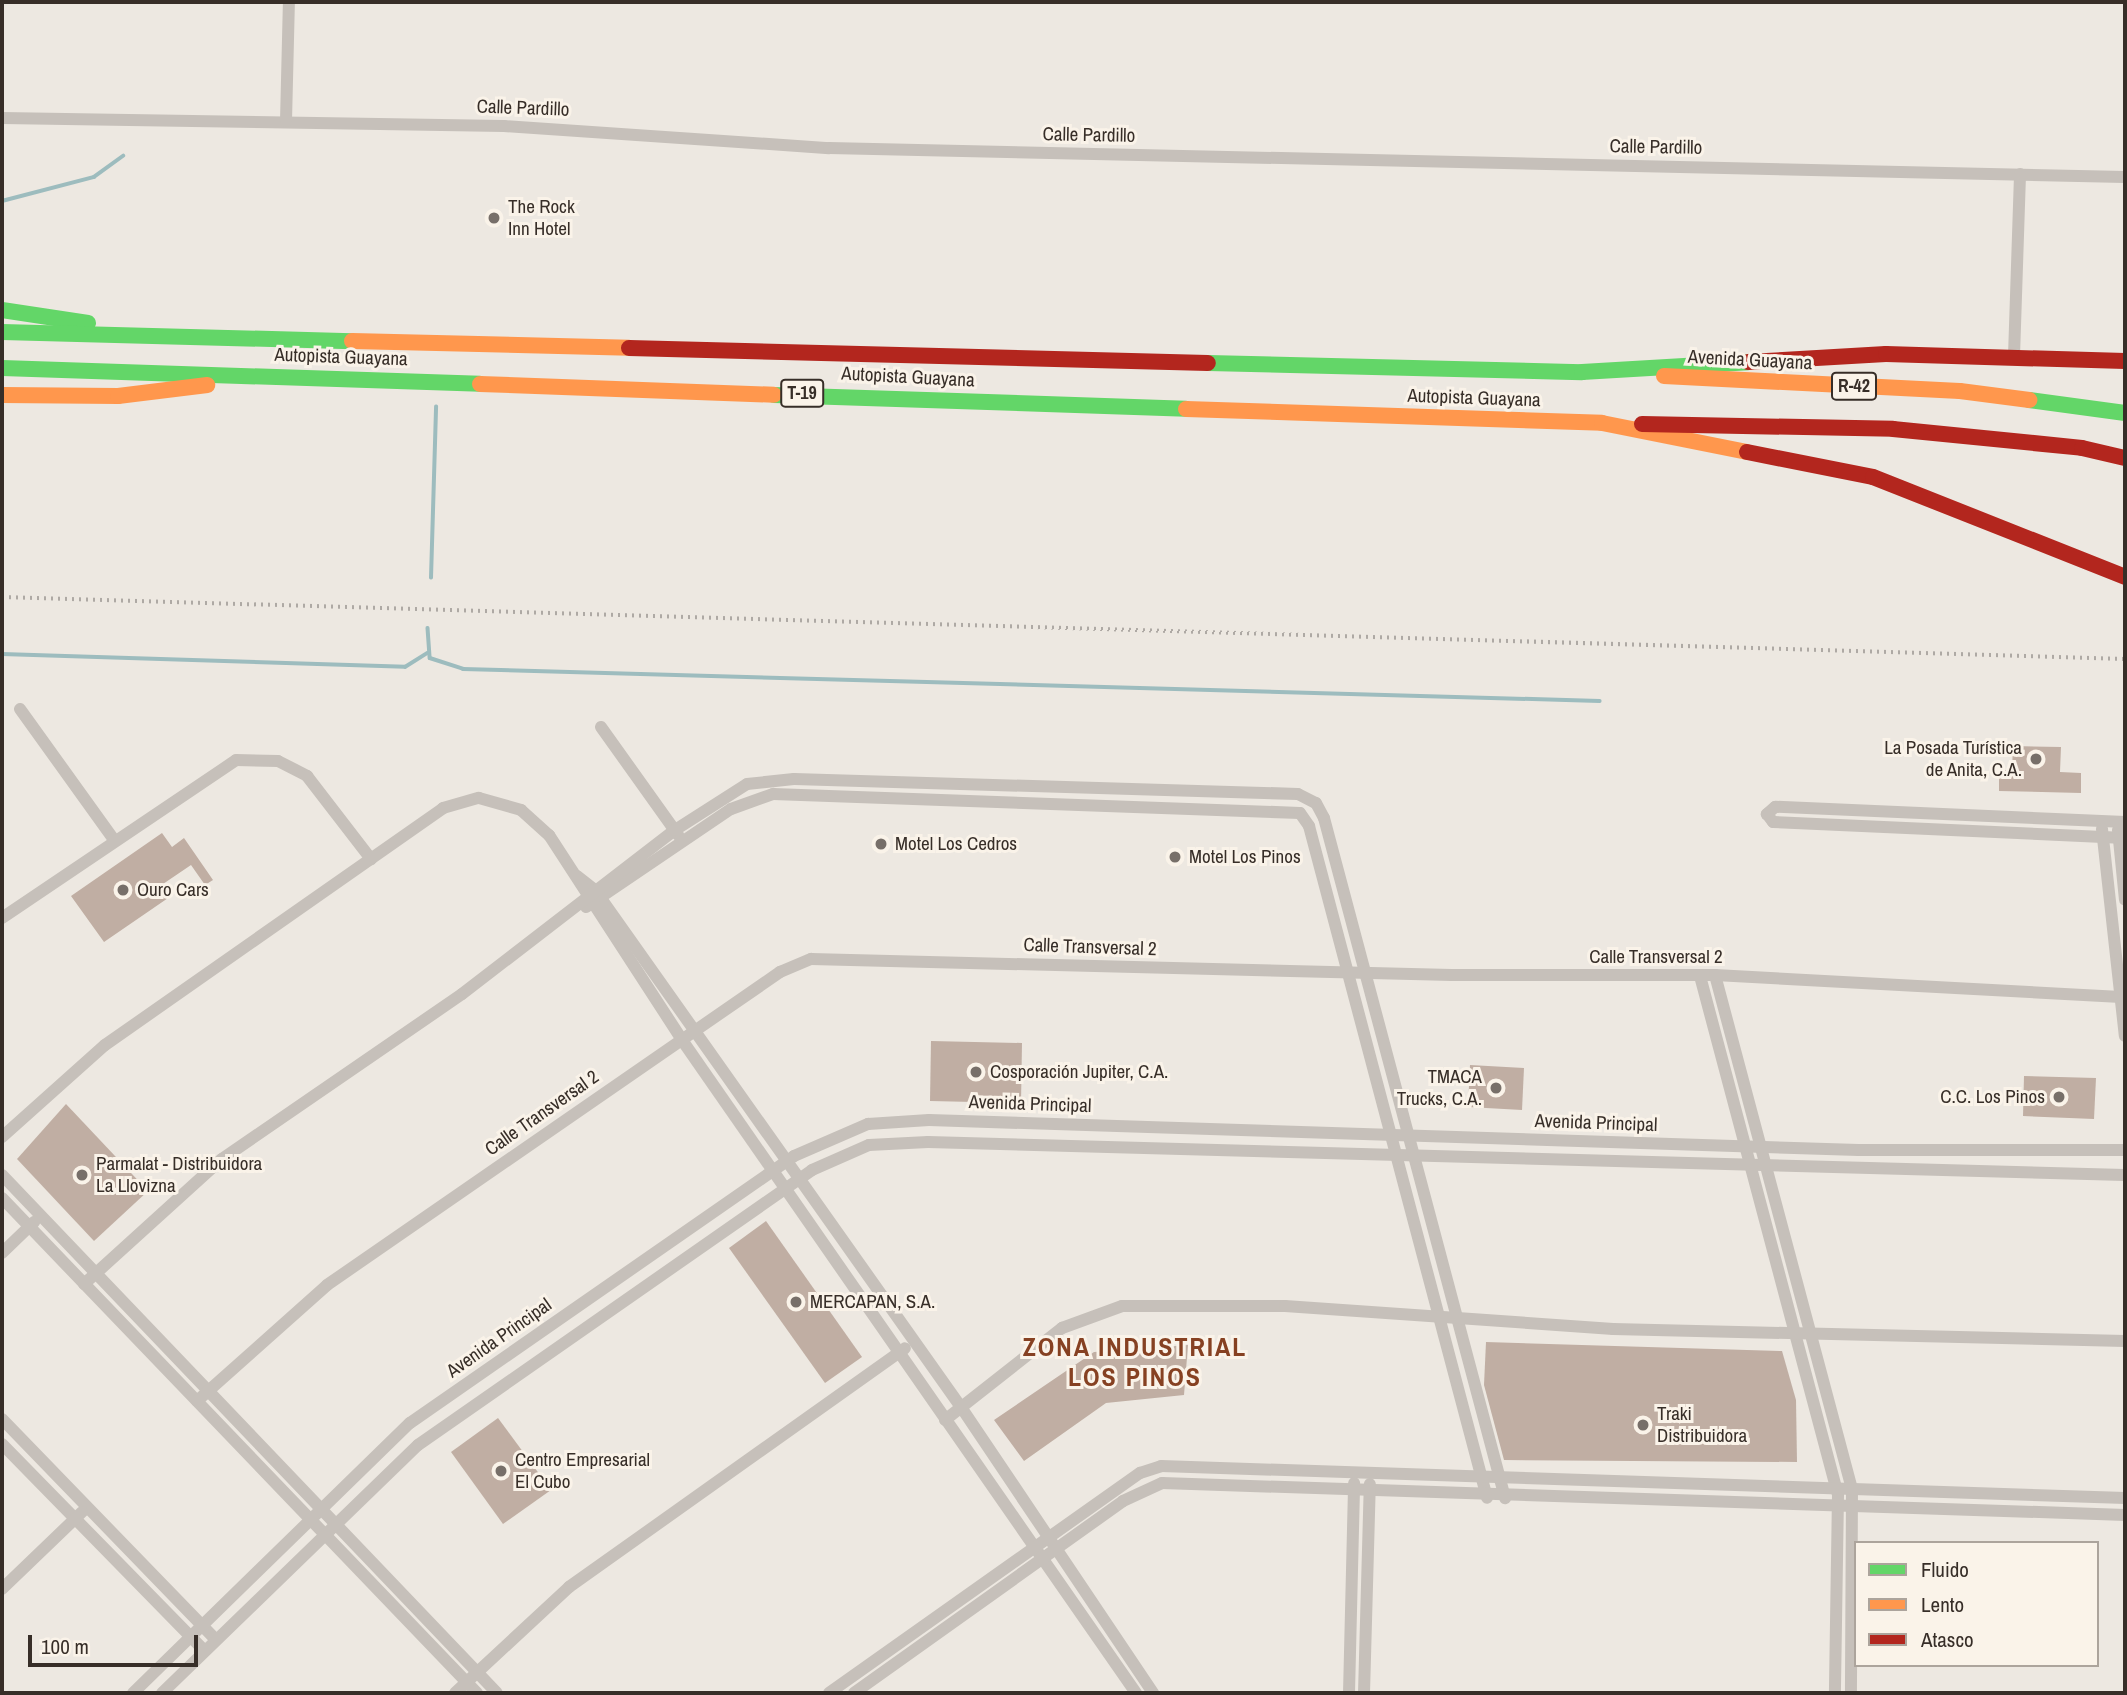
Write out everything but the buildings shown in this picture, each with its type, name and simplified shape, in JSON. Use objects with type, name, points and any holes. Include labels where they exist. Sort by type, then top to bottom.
[{"type":"main road","points":[[2,298],[59,317]]},
{"type":"main road","points":[[2,310],[59,317],[151,337]]},
{"type":"main road","name":"Autopista Guayana","points":[[2,332],[1582,372]]},
{"type":"main road","points":[[1582,372],[1886,354],[2014,355],[2125,361]]},
{"type":"main road","name":"Autopista Guayana","points":[[2,368],[1602,423]]},
{"type":"main road","name":"Avenida Guayana","points":[[1582,372],[1960,391],[2125,413]]},
{"type":"main road","points":[[2,395],[118,396],[259,375]]},
{"type":"main road","points":[[1602,423],[1873,477],[2125,577]]},
{"type":"main road","name":"R-42","points":[[1602,423],[1893,429],[2082,448],[2125,458]]},
{"type":"street","points":[[286,121],[289,2]]},
{"type":"street","points":[[2,118],[53,120]]},
{"type":"street","points":[[2,126],[53,120]]},
{"type":"street","name":"Calle Pardillo","points":[[53,120],[286,121],[701,135],[829,148],[2125,177]]},
{"type":"street","points":[[2014,355],[2020,174]]},
{"type":"street","points":[[20,709],[114,840]]},
{"type":"street","points":[[601,727],[683,842]]},
{"type":"street","points":[[2,918],[224,765],[263,759],[307,776],[371,859]]},
{"type":"street","points":[[779,779],[782,794]]},
{"type":"street","points":[[591,900],[674,830],[737,789],[779,779],[1233,790],[1298,794],[1316,803],[1505,1498]]},
{"type":"street","points":[[859,780],[860,796]]},
{"type":"street","points":[[982,783],[983,800]]},
{"type":"street","points":[[1233,790],[1233,808]]},
{"type":"street","points":[[84,1284],[222,1159],[591,900],[739,804],[782,794],[1233,808],[1300,813],[1316,803]]},
{"type":"street","points":[[2,1138],[104,1045],[443,808],[479,798],[531,816],[577,876],[682,1040],[1136,1693]]},
{"type":"street","points":[[2122,838],[1773,822],[1767,814],[1774,807],[2121,822],[2122,838],[2125,900]]},
{"type":"street","points":[[1300,813],[1310,826],[1345,973],[1487,1498]]},
{"type":"street","points":[[2101,822],[2123,997],[2125,1036]]},
{"type":"street","points":[[591,900],[695,1031],[963,1410],[1047,1540],[1153,1693]]},
{"type":"street","name":"Calle Transversal 2","points":[[197,1401],[321,1289],[780,972],[822,957],[1345,973],[1715,975],[2123,997]]},
{"type":"street","points":[[1715,975],[1852,1492],[1851,1693]]},
{"type":"street","points":[[1700,976],[1837,1491],[1839,1507],[1835,1693]]},
{"type":"street","points":[[1724,1072],[1741,1071]]},
{"type":"street","points":[[891,1121],[893,1142]]},
{"type":"street","name":"Avenida Principal","points":[[134,1693],[199,1625],[320,1507],[434,1406],[787,1161],[826,1138],[868,1124],[891,1121],[1762,1147],[2125,1150]]},
{"type":"street","points":[[868,1124],[869,1145]]},
{"type":"street","name":"Avenida Principal","points":[[162,1693],[324,1533],[447,1424],[799,1179],[869,1145],[893,1142],[1750,1168],[2125,1175]]},
{"type":"street","points":[[2,1175],[497,1693]]},
{"type":"street","points":[[2,1198],[477,1693]]},
{"type":"street","points":[[2,1253],[40,1215]]},
{"type":"street","points":[[945,1420],[963,1410],[1062,1328],[1108,1309],[1285,1306],[1613,1329],[2125,1341]]},
{"type":"street","points":[[455,1693],[578,1580],[913,1341]]},
{"type":"street","points":[[479,1375],[491,1392]]},
{"type":"street","points":[[434,1406],[447,1424]]},
{"type":"street","points":[[2,1419],[215,1639]]},
{"type":"street","points":[[2,1444],[204,1650]]},
{"type":"street","points":[[829,1693],[1147,1470],[1170,1466],[1354,1472],[1500,1481],[2125,1498]]},
{"type":"street","points":[[1147,1470],[1150,1486]]},
{"type":"street","points":[[1349,1693],[1354,1472]]},
{"type":"street","points":[[1364,1693],[1371,1475]]},
{"type":"street","points":[[854,1693],[1150,1486],[1197,1482],[1354,1488],[1487,1498],[2125,1515]]},
{"type":"street","points":[[2,1589],[88,1507]]},
{"type":"street","points":[[1094,1633],[1106,1624]]},
{"type":"waterway","points":[[2,201],[94,177],[123,156]]},
{"type":"waterway","points":[[431,578],[436,407]]},
{"type":"waterway","points":[[428,628],[430,658],[463,669],[1600,701]]},
{"type":"waterway","points":[[2,654],[405,667],[427,653]]},
{"type":"railway","points":[[2,597],[2125,659]]},
{"type":"traffic: fast","points":[[2,310],[88,323]]},
{"type":"traffic: fast","points":[[2,332],[352,341]]},
{"type":"traffic: fast","points":[[1208,363],[1582,372],[1748,362]]},
{"type":"traffic: fast","points":[[2,368],[480,384]]},
{"type":"traffic: fast","points":[[774,395],[1186,409]]},
{"type":"traffic: fast","points":[[2029,400],[2125,413]]},
{"type":"traffic: slow","points":[[352,341],[629,348]]},
{"type":"traffic: slow","points":[[1664,376],[1960,391],[2029,400]]},
{"type":"traffic: slow","points":[[480,384],[774,395]]},
{"type":"traffic: slow","points":[[2,395],[118,396],[207,385]]},
{"type":"traffic: slow","points":[[1186,409],[1602,423],[1747,452]]},
{"type":"traffic: jam","points":[[629,348],[1208,363]]},
{"type":"traffic: jam","points":[[1748,362],[1886,354],[2125,361]]},
{"type":"traffic: jam","points":[[1642,424],[1893,429],[2082,448],[2125,458]]},
{"type":"traffic: jam","points":[[1747,452],[1873,477],[2125,577]]},
{"type":"place","name":"The Rock Inn Hotel","points":[[494,218]]},
{"type":"place","name":"La Posada Turística de Anita, C.A.","points":[[2036,759]]},
{"type":"place","name":"Motel Los Cedros","points":[[881,844]]},
{"type":"place","name":"Motel Los Pinos","points":[[1175,857]]},
{"type":"place","name":"Ouro Cars","points":[[123,890]]},
{"type":"place","name":"Cosporación Jupiter, C.A.","points":[[976,1072]]},
{"type":"place","name":"TMACA Trucks, C.A.","points":[[1496,1088]]},
{"type":"place","name":"C.C. Los Pinos","points":[[2059,1097]]},
{"type":"place","name":"Parmalat - Distribuidora La Llovizna","points":[[82,1175]]},
{"type":"place","name":"MERCAPAN, S.A.","points":[[796,1302]]},
{"type":"place","name":"Traki Distribuidora","points":[[1643,1425]]},
{"type":"place","name":"Centro Empresarial El Cubo","points":[[501,1471]]},
{"type":"district","name":"ZONA INDUSTRIAL LOS PINOS","points":[[1135,1362]]}]
